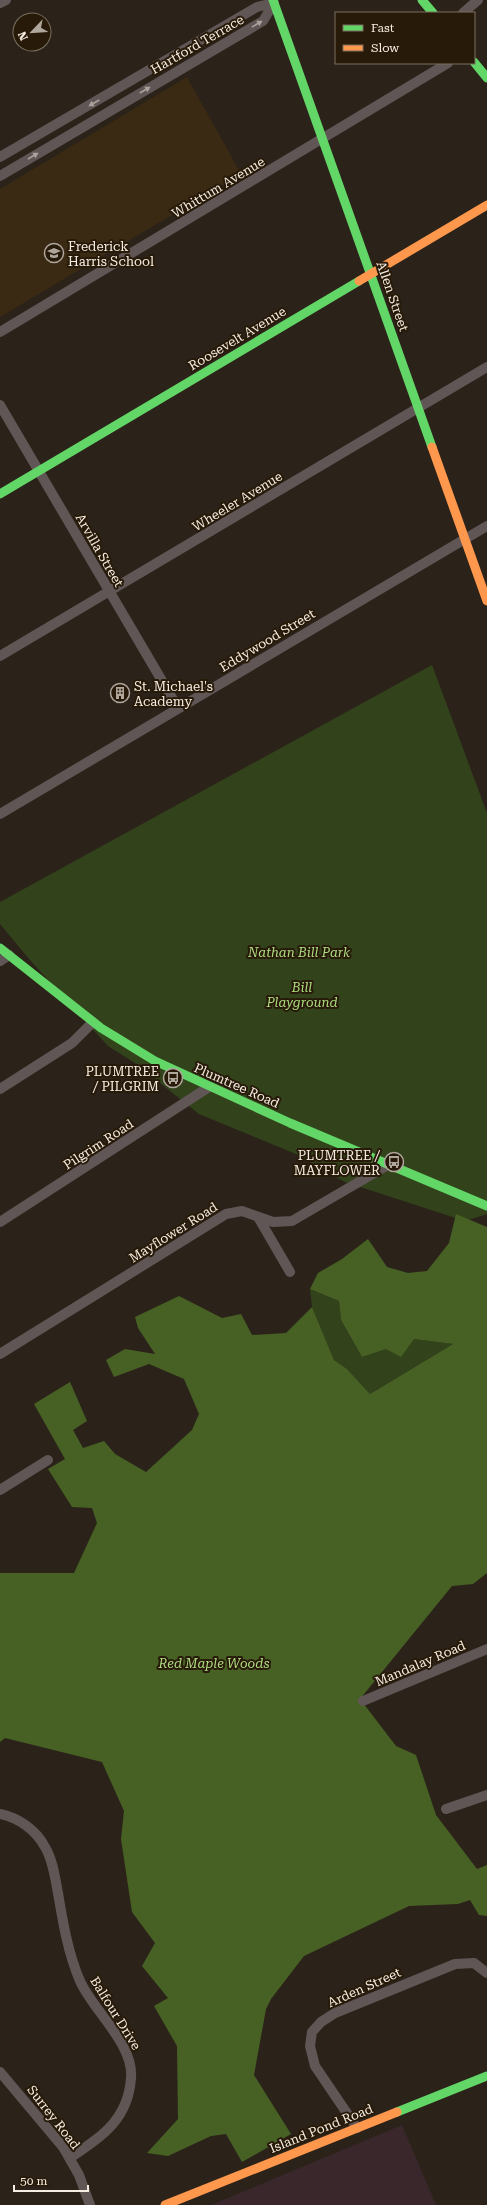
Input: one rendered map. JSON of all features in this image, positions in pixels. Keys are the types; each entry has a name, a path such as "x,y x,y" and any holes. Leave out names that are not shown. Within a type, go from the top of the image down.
{"street":[{"path":"0,3 6,0"},
{"path":"422,0 432,12"},
{"path":"464,12 478,0"},
{"name":"Allen Street","path":"274,2 487,601"},
{"name":"Hartford Terrace","path":"0,157 257,7 274,2"},
{"name":"Hartford Terrace","path":"0,176 263,20 274,2"},
{"path":"475,63 487,78"},
{"name":"Whittum Avenue","path":"0,332 323,140 446,64"},
{"name":"Roosevelt Avenue","path":"0,494 487,205"},
{"name":"Wheeler Avenue","path":"0,656 487,367"},
{"name":"Arvilla Street","path":"0,405 178,708"},
{"name":"Eddywood Street","path":"0,814 487,526"},
{"name":"Plumtree Road","path":"0,948 4,958 93,1022 142,1054 209,1087 388,1165 487,1206"},
{"path":"0,1089 72,1043 93,1022"},
{"name":"Pilgrim Road","path":"0,1222 209,1087"},
{"name":"Mayflower Road","path":"0,1354 222,1216 242,1211 277,1223 292,1221 388,1165"},
{"path":"258,1217 290,1272"},
{"path":"0,1490 48,1460"},
{"name":"Mandalay Road","path":"363,1701 487,1649"},
{"path":"446,1809 487,1796"},
{"name":"Balfour Drive","path":"0,1814 26,1826 46,1847 54,1873 67,1943 78,1976 93,2005 123,2045 130,2062 130,2090 120,2116 110,2129 70,2158"},
{"name":"Arden Street","path":"357,2128 319,2073 314,2062 310,2038 316,2027 335,2013 455,1964 474,1963 487,1973"},
{"name":"Surrey Road","path":"0,2072 52,2132 70,2158 90,2205"},
{"name":"Island Pond Road","path":"165,2205 487,2076"}],"shaded area":[{"name":"Frederick Harris School","path":"187,77 241,174 0,317 0,189"},
{"path":"402,2125 436,2205 211,2205"}],"green space":[{"name":"Nathan Bill Park","path":"432,665 487,813 487,1214 465,1221 345,1182 296,1154 199,1114 135,1063 108,1046 30,960 0,924 0,902"},
{"name":"Red Maple Woods","path":"456,1214 487,1227 487,1573 473,1584 452,1586 360,1699 396,1746 416,1755 436,1815 477,1869 487,1865 487,1916 479,1915 470,1900 458,1904 409,1906 304,1956 271,1999 266,2009 254,2075 291,2134 242,2162 226,2134 211,2136 168,2156 147,2153 178,2119 177,2046 154,2006 168,1998 142,1966 155,1943 132,1912 121,1839 124,1811 102,1762 5,1738 0,1742 0,1573 74,1573 97,1523 92,1508 72,1507 48,1469 65,1459 34,1404 70,1382 87,1421 73,1430 83,1448 104,1441 115,1454 146,1472 192,1430 199,1414 184,1379 149,1364 114,1377 106,1360 125,1349 155,1354 138,1328 135,1317 179,1296 222,1318 241,1314 252,1335 286,1333 312,1307 334,1360 347,1369 370,1394 453,1344 414,1339 401,1357 386,1349 362,1357 341,1320 339,1301 310,1289 318,1273 342,1259 368,1239 387,1267 408,1273 427,1271 449,1243"},
{"path":"310,1289 339,1301 341,1320 362,1357 414,1339 453,1344 370,1394 347,1369 334,1360 312,1307"}],"traffic: fast":[{"path":"273,0 432,447"},
{"path":"422,0 432,12"},
{"path":"475,63 487,78"},
{"path":"0,494 359,281"},
{"path":"0,948 101,1028 155,1061 290,1123 487,1206"},
{"path":"397,2112 487,2076"}],"traffic: slow":[{"path":"359,281 487,205"},
{"path":"432,447 487,601"},
{"path":"165,2205 397,2112"}],"place":[{"name":"Frederick Harris School","path":"54,253"},
{"name":"St. Michael's Academy","path":"120,693"},
{"name":"PLUMTREE / PILGRIM","path":"173,1078"},
{"name":"PLUMTREE / MAYFLOWER","path":"394,1162"}],"park label":[{"name":"Bill Playground","path":"302,994"}]}
